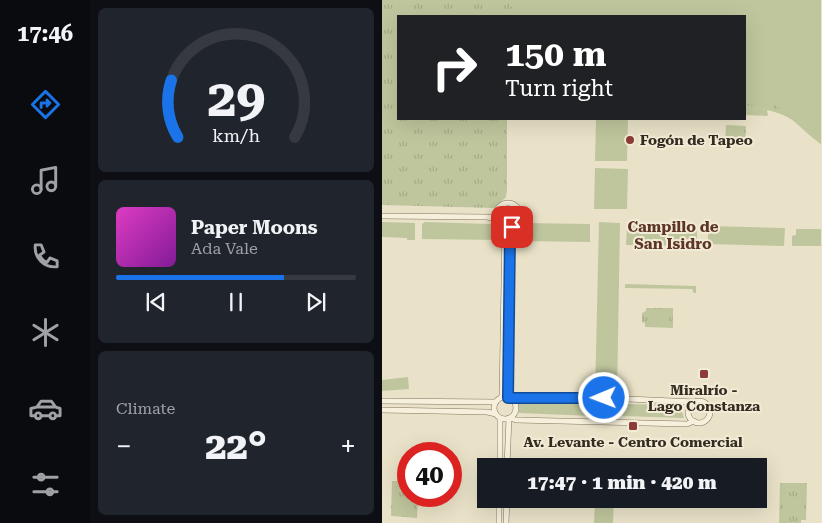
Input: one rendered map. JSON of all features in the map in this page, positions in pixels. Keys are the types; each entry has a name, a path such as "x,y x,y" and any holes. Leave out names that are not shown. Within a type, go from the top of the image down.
{"street":[{"path":"497,219 497,211 507,203 514,204 518,209 520,216 510,233 507,398"},
{"path":"382,216 487,217 497,219 505,227 507,398"},
{"path":"505,227 512,227"},
{"path":"382,402 496,402 516,397 601,398 704,402 710,410 706,420 687,424 516,420 487,412 382,410"},
{"path":"507,398 514,401 516,409 510,418 508,458"},
{"path":"601,398 595,406 594,412 601,421"},
{"path":"610,421 615,418 618,409 615,402 611,399"},
{"path":"496,402 494,410 498,416 500,458"},
{"path":"694,421 689,415 688,410 695,402"},
{"path":"499,508 499,523"},
{"path":"506,523 507,508"}],"green space":[{"path":"382,0 821,0 821,144 788,117 776,112 746,105 746,15 397,15 397,120 507,120 507,189 506,197 494,208 382,205"},
{"path":"508,0 821,0 821,144 776,106 756,94 746,91 746,15 516,15"},
{"path":"746,105 767,110 768,116 746,115"},
{"path":"596,120 628,120 627,161 595,161"},
{"path":"726,125 746,126 745,145 725,144"},
{"path":"595,168 628,169 627,209 594,209"},
{"path":"382,222 415,223 415,240 382,237"},
{"path":"425,222 490,224 500,230 500,240 422,239 422,224"},
{"path":"599,222 620,223 617,397 595,396"},
{"path":"523,223 590,224 590,242 517,241 514,230"},
{"path":"627,225 694,227 697,229 697,246 626,245"},
{"path":"708,226 785,228 784,246 708,244"},
{"path":"796,229 821,229 821,246 792,246 792,236 796,235"},
{"path":"625,284 696,286 696,293 692,289 625,288"},
{"path":"646,308 673,308 673,328 645,327 645,323 642,322 642,313 646,311"},
{"path":"408,377 409,389 382,391 382,380"},
{"path":"519,402 592,404 590,410 592,416 519,413"},
{"path":"622,404 684,405 682,412 684,418 622,416 624,411"},
{"path":"392,481 397,481 397,507 418,507 417,518 391,516"},
{"path":"780,483 807,483 806,520 801,520 801,523 779,523"},
{"path":"595,508 614,508 613,523 594,523"}],"water":[{"path":"606,402 614,410 606,418 598,410"}],"place":[{"name":"Fogón de Tapeo","path":"630,140"},
{"name":"Miralrío - Lago Constanza","path":"704,374"},
{"name":"Av. Levante - Centro Comercial","path":"633,426"}],"district":[{"name":"Campillo de San Isidro","path":"673,236"}],"route":[{"path":"512,227 510,233 508,398 604,398"}]}
